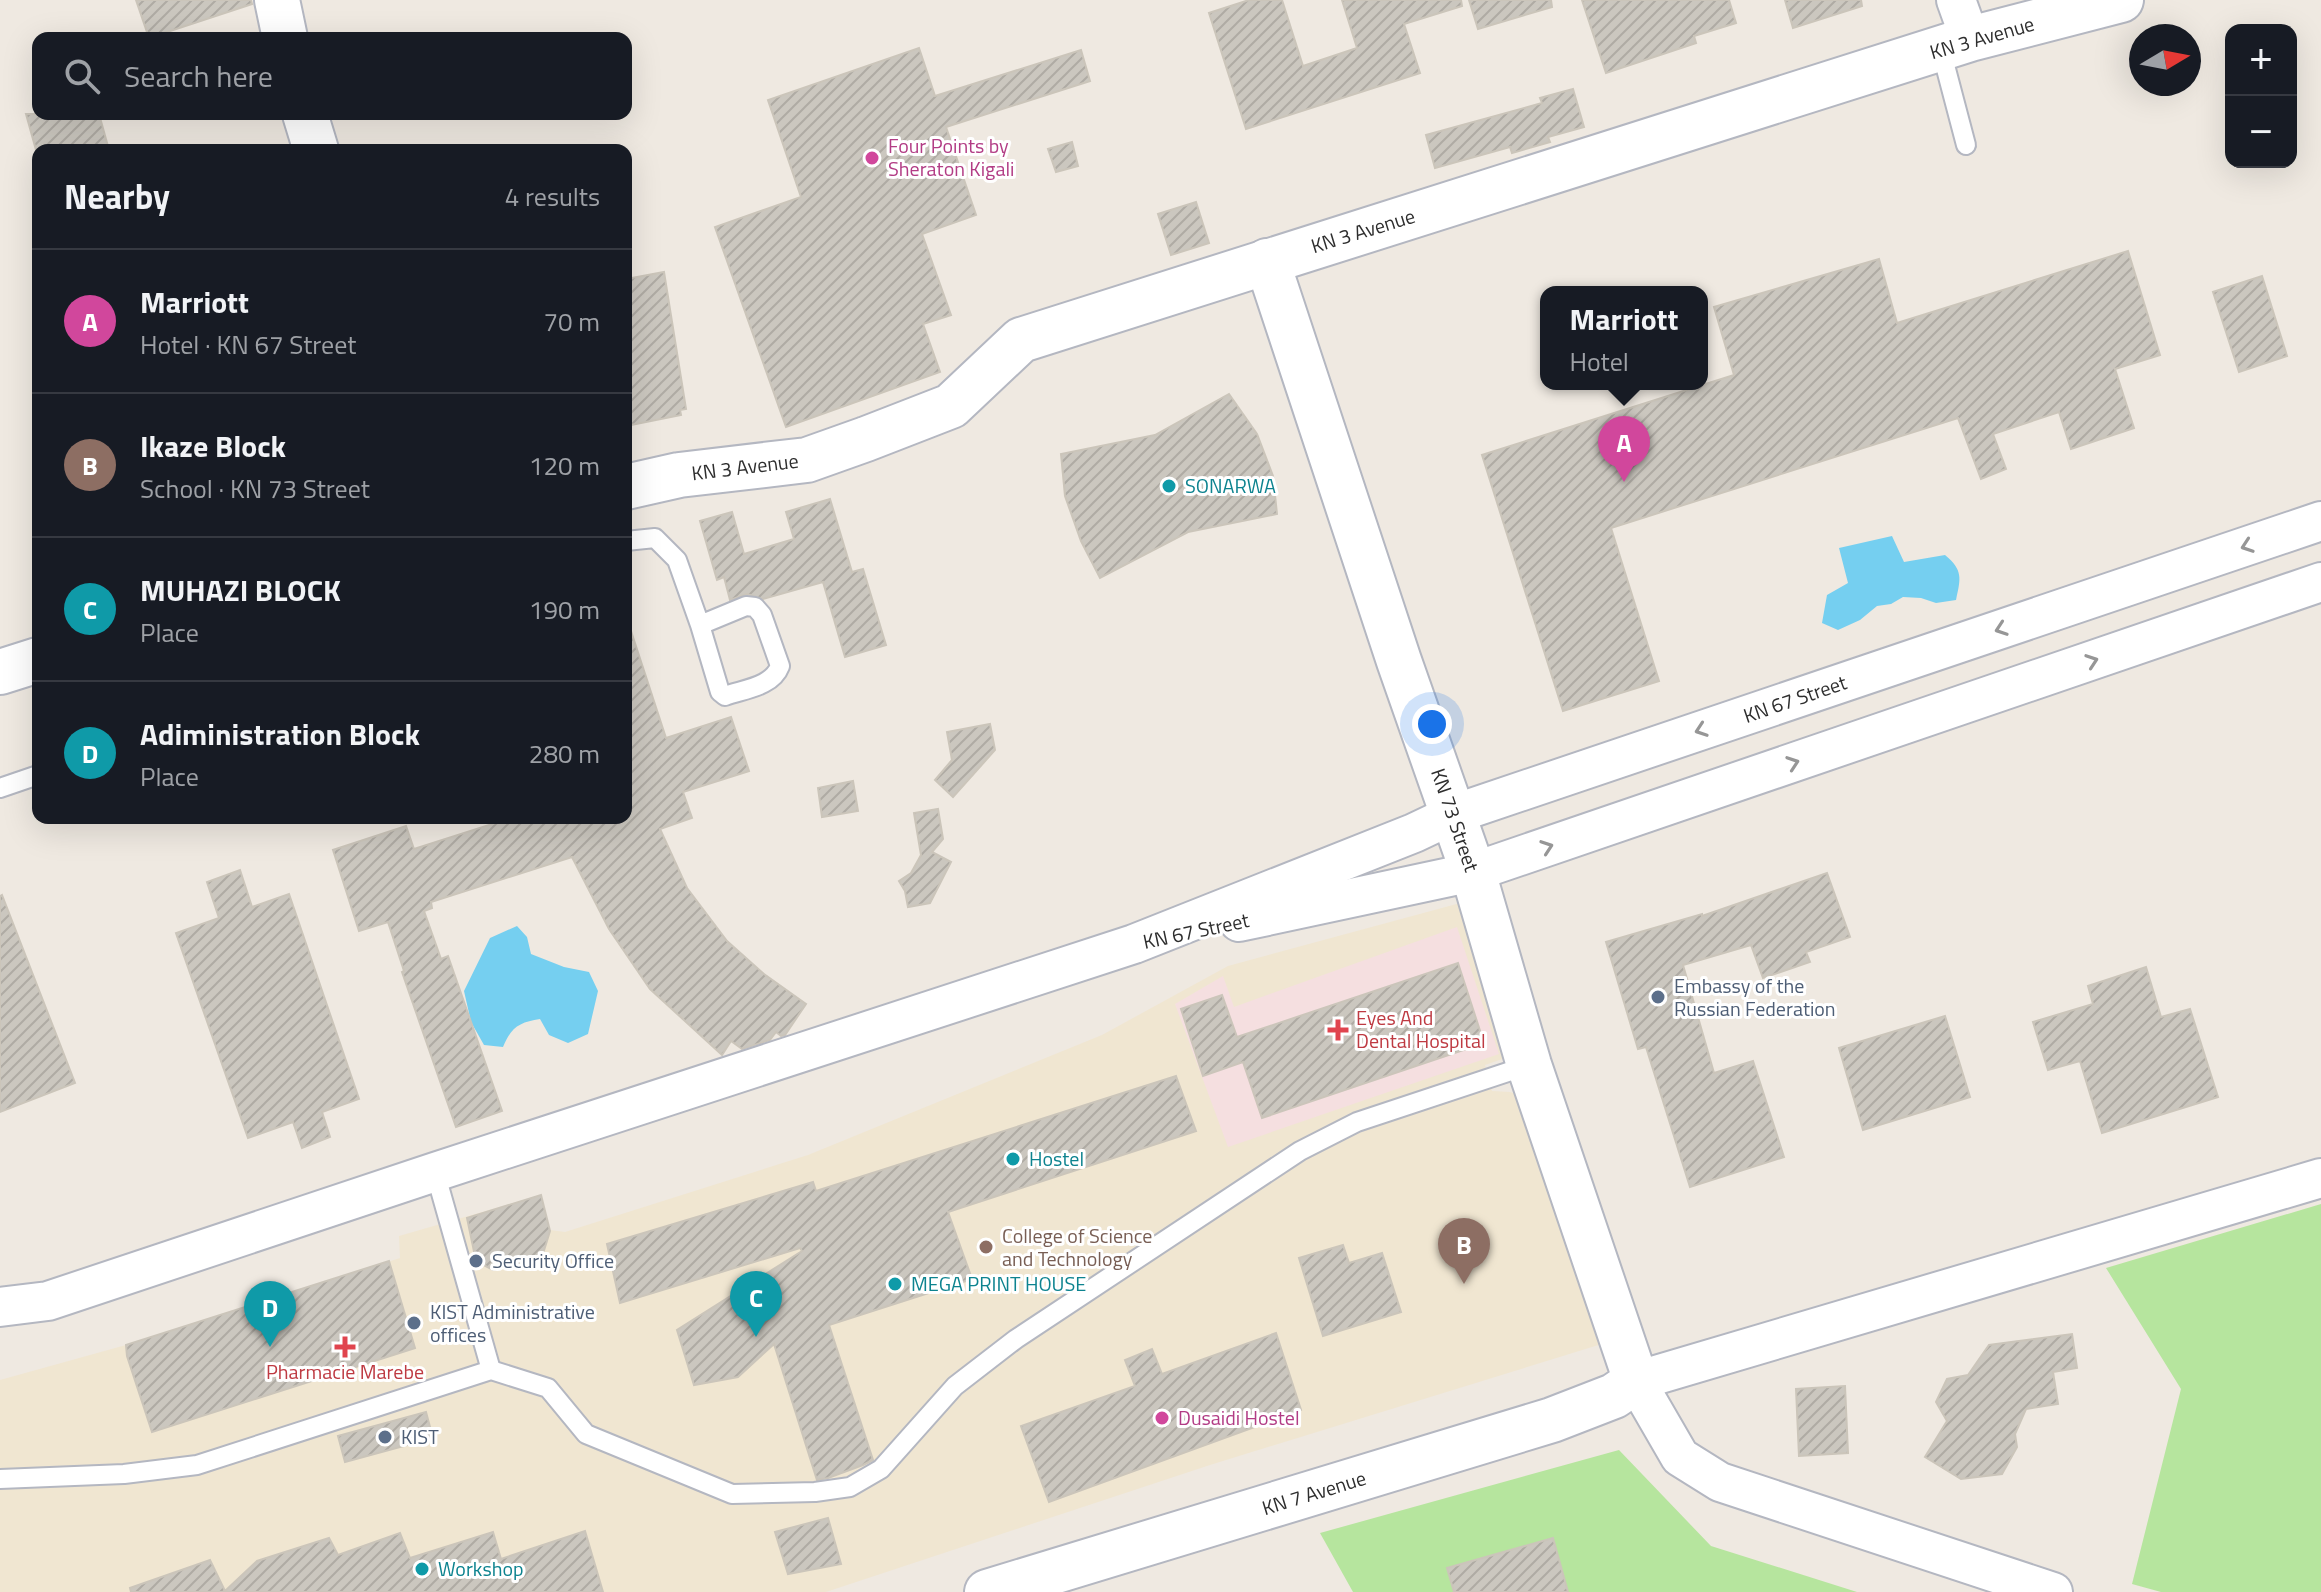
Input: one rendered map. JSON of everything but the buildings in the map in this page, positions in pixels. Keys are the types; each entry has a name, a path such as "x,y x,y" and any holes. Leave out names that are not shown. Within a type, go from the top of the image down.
{"street":[{"path":"277,0 284,32"},
{"name":"KN 3 Avenue","path":"632,486 679,475 807,460 951,406 1021,340 1267,261 1956,30 2121,0"},
{"path":"307,120 314,144"},
{"name":"KN 73 Street","path":"1267,261 1399,661 1454,814 1529,1065 1636,1381"},
{"name":"KN 67 Street","path":"1134,944 1399,839 1454,814 2321,521"},
{"name":"KN 67 Street","path":"1134,944 1473,872 2321,582"},
{"path":"0,672 32,662"},
{"path":"0,1307 48,1301 1134,944"},
{"path":"2040,1590 1720,1482 1680,1457 1636,1381 2321,1178"},
{"name":"KN 7 Avenue","path":"987,1592 1552,1420 1614,1396 1636,1381"}],"lane":[{"path":"1956,30 1966,145"},
{"path":"632,540 655,538 677,560 720,692 725,696 769,681 777,674 780,666 762,615 755,607 746,606 700,625"},
{"path":"0,788 32,777"},
{"path":"0,1479 124,1474 197,1465 491,1370 548,1388 586,1434 732,1494 815,1492 850,1487 881,1469 955,1386 1016,1339 1300,1151 1357,1122 1529,1065"},
{"path":"435,1172 491,1370"}],"shaded area":[{"name":"College of Science and Technology","path":"1464,902 1508,1057 1485,1065 1492,1091 1519,1095 1605,1343 1210,1465 826,1592 0,1592 0,1380 126,1345 400,1258 399,1236 541,1195 550,1230 565,1232 808,1155 1102,1035 1228,966"},
{"name":"Eyes And Dental Hospital","path":"1457,927 1499,1054 1228,1147 1175,1004 1223,976 1234,1007"}],"green space":[{"path":"2321,1204 2321,1592 2161,1592 2132,1584 2181,1389 2106,1268"},
{"path":"1619,1450 1711,1546 1857,1592 1353,1592 1320,1533"}],"water":[{"path":"1892,536 1904,562 1945,555 1951,560 1959,575 1956,600 1936,603 1903,597 1891,604 1877,606 1860,620 1838,630 1822,623 1827,595 1848,583 1839,548"},
{"path":"517,926 527,937 531,954 564,967 589,972 598,991 588,1034 568,1043 549,1035 540,1019 517,1027 503,1047 484,1045 471,1022 464,991 490,938"}],"place":[{"name":"Four Points by Sheraton Kigali","path":"872,158"},
{"name":"Marriott","path":"1624,482"},
{"name":"SONARWA","path":"1169,486"},
{"name":"Embassy of the Russian Federation","path":"1658,997"},
{"name":"Eyes And Dental Hospital","path":"1338,1030"},
{"name":"Hostel","path":"1013,1159"},
{"name":"College of Science and Technology","path":"986,1247"},
{"name":"Security Office","path":"476,1261"},
{"name":"MEGA PRINT HOUSE","path":"895,1284"},
{"name":"Ikaze Block","path":"1464,1284"},
{"name":"KIST Administrative offices","path":"414,1323"},
{"name":"MUHAZI BLOCK","path":"756,1337"},
{"name":"Adiministration Block","path":"270,1347"},
{"name":"Pharmacie Marebe","path":"345,1347"},
{"name":"Dusaidi Hostel","path":"1162,1418"},
{"name":"KIST","path":"385,1437"},
{"name":"Workshop","path":"422,1569"}]}
